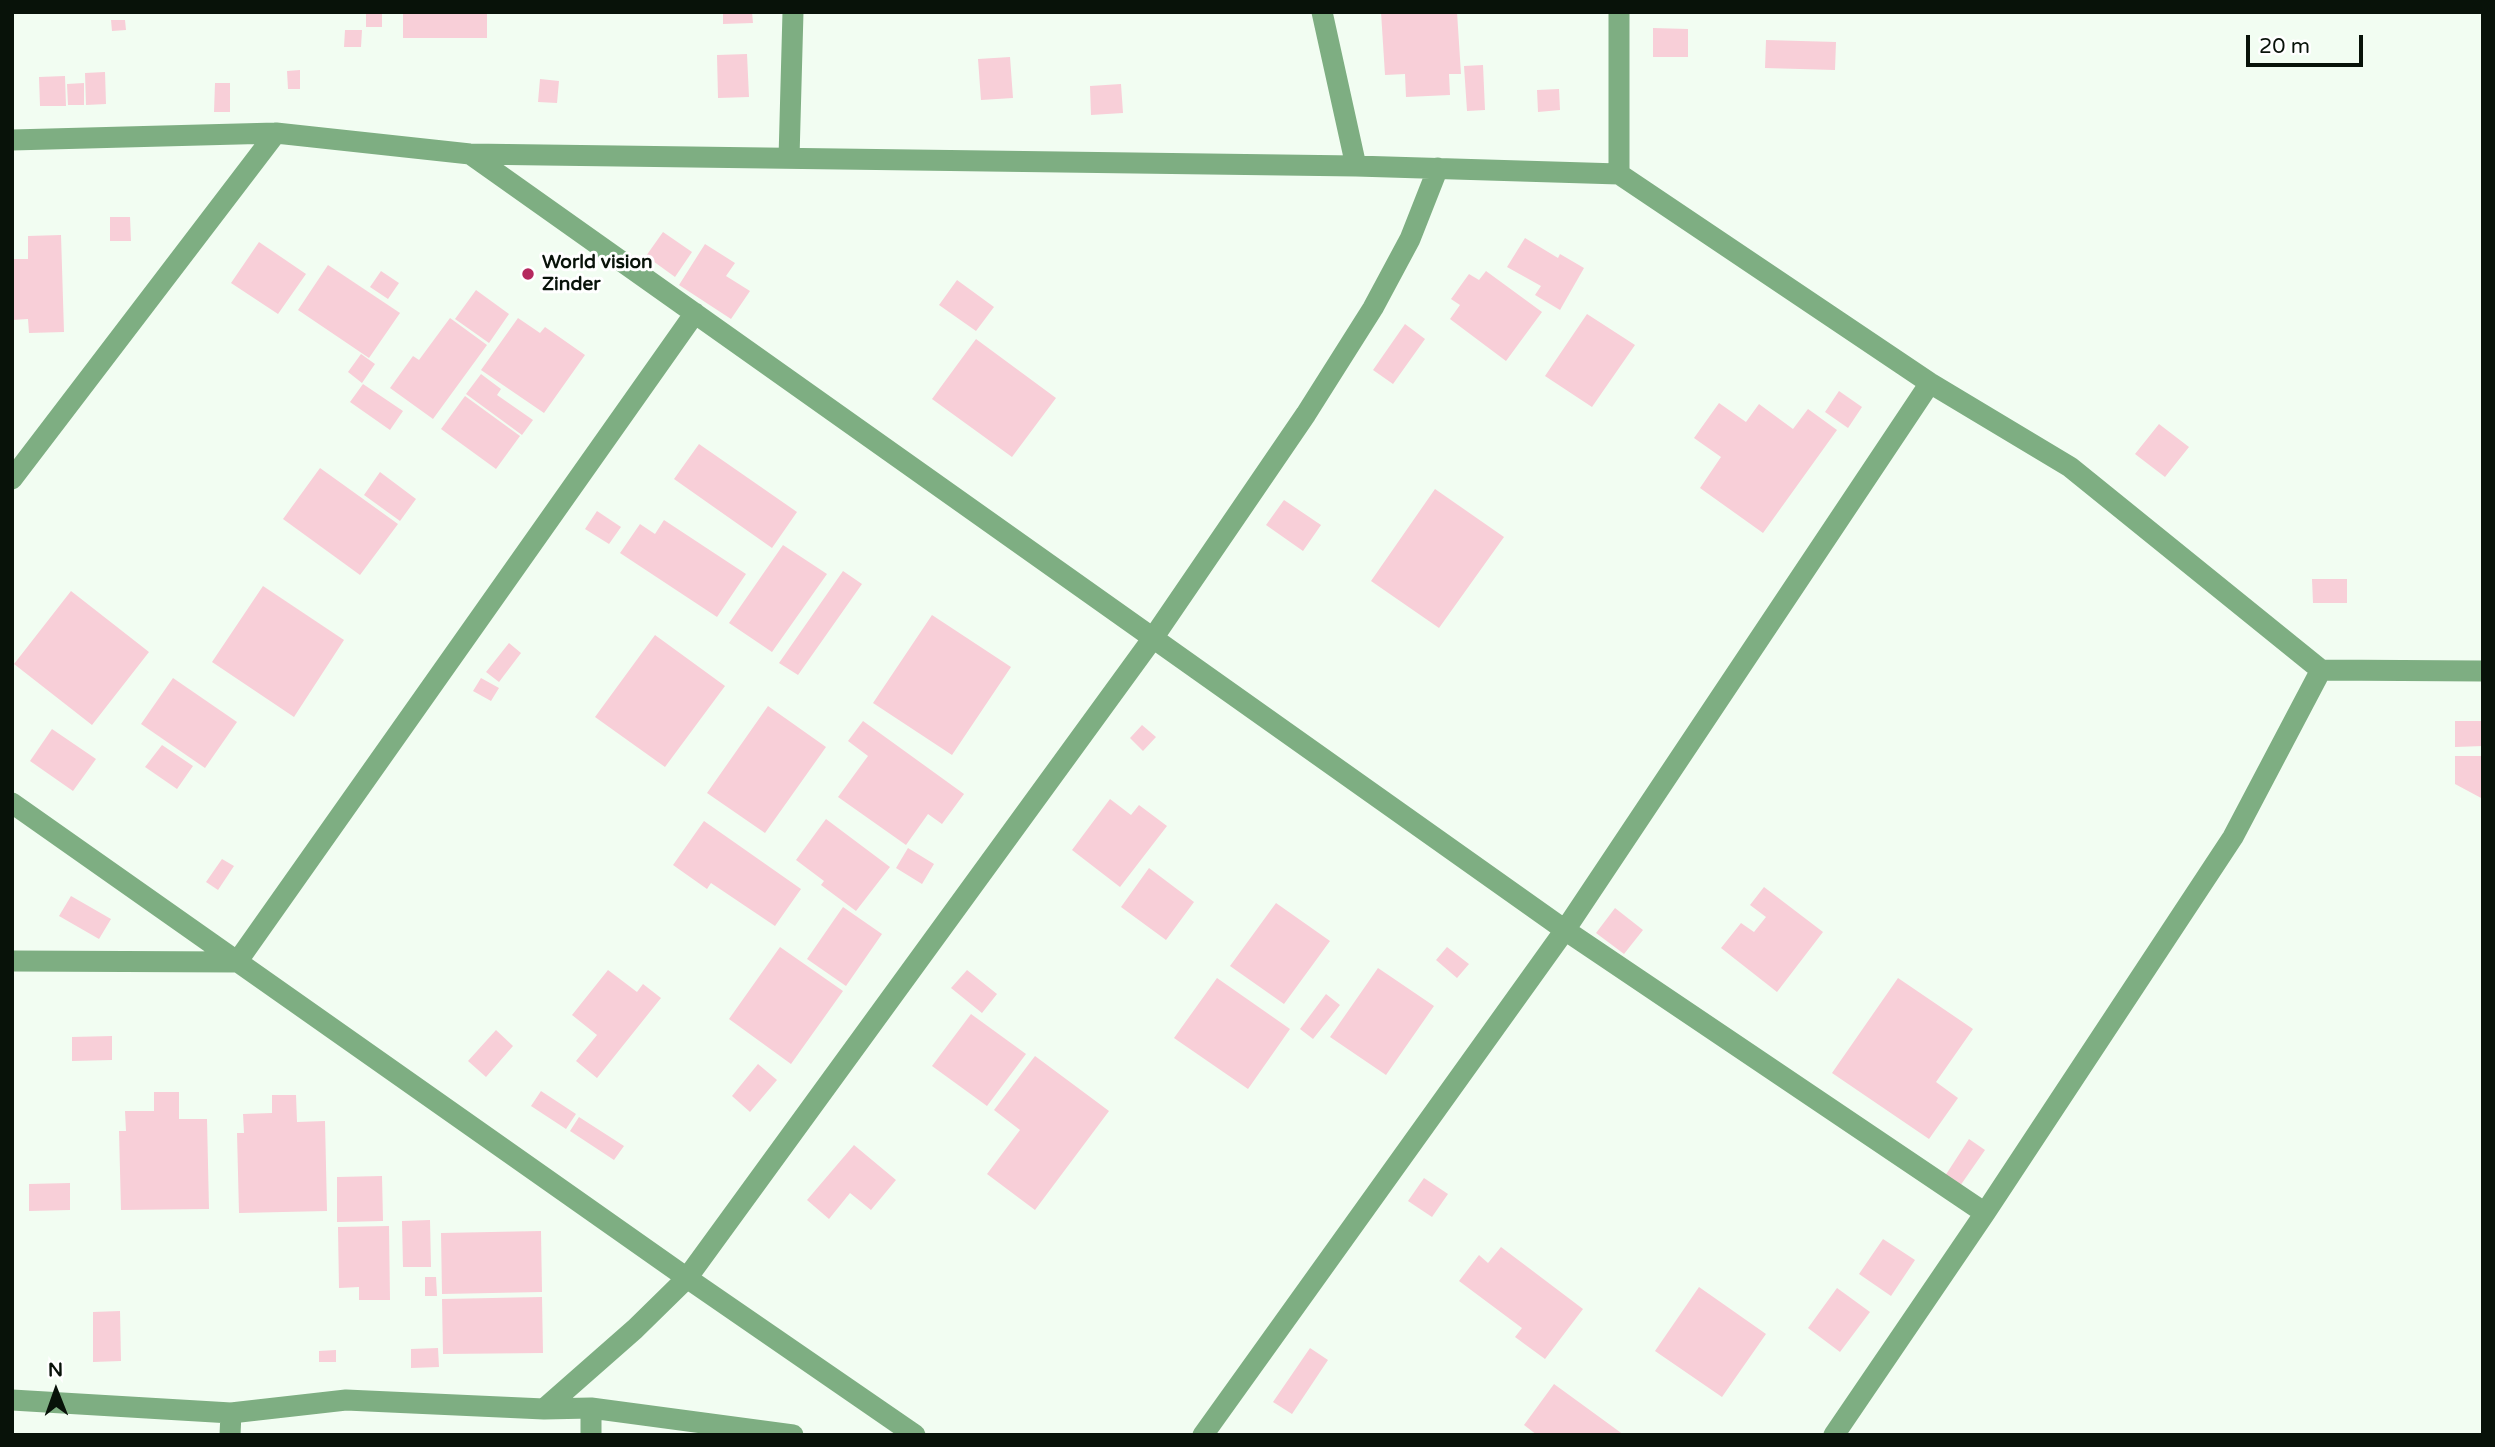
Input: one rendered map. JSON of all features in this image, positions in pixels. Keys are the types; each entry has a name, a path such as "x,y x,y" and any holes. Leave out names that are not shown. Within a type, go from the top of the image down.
{"street":[{"path":"789,158 793,12"},
{"path":"1322,12 1356,166"},
{"path":"1619,12 1619,174"},
{"path":"12,140 276,133 470,154 1356,166 1619,174 1930,383 2070,467 2322,670 2483,671"},
{"path":"12,479 276,133"},
{"path":"470,154 1565,930 1985,1213"},
{"path":"544,1409 635,1329 687,1278 1153,638 1306,414 1373,308 1410,239 1438,168"},
{"path":"237,962 695,313"},
{"path":"1203,1435 1565,930 1930,383"},
{"path":"1834,1435 1985,1213 2233,837 2322,670"},
{"path":"12,803 687,1278 915,1435"},
{"path":"12,961 237,962"},
{"path":"12,1400 231,1413 346,1400 544,1409 592,1408 793,1435"},
{"path":"591,1435 592,1408"},
{"path":"230,1435 231,1413"}],"building":[{"path":"366,12 382,12 382,27 366,27"},
{"path":"403,12 487,12 487,38 403,38"},
{"path":"723,12 752,12 753,23 723,24"},
{"path":"1381,12 1457,12 1461,74 1449,74 1450,95 1406,97 1405,74 1385,75"},
{"path":"111,20 125,20 126,30 112,31"},
{"path":"1653,28 1688,29 1688,57 1653,57"},
{"path":"345,30 362,30 361,47 344,47"},
{"path":"1766,40 1836,42 1835,70 1765,68"},
{"path":"747,54 749,97 718,98 717,55"},
{"path":"1010,57 1013,98 981,100 978,59"},
{"path":"1483,65 1485,110 1467,111 1464,66"},
{"path":"300,70 300,89 288,89 287,71"},
{"path":"105,72 106,104 86,105 85,73"},
{"path":"65,76 66,106 40,106 39,77"},
{"path":"540,79 559,81 557,103 538,102"},
{"path":"84,83 84,105 68,105 67,84"},
{"path":"215,83 230,83 230,112 214,112"},
{"path":"1121,84 1123,113 1091,115 1090,86"},
{"path":"1559,89 1560,110 1538,112 1537,90"},
{"path":"110,217 130,217 131,241 110,241"},
{"path":"663,232 692,252 675,277 646,256"},
{"path":"61,235 64,332 29,333 28,319 12,320 12,259 28,259 28,236"},
{"path":"1525,238 1558,258 1560,254 1584,268 1560,310 1535,295 1541,286 1507,267"},
{"path":"259,242 306,274 278,314 231,283"},
{"path":"705,244 735,263 726,276 750,291 731,319 679,285"},
{"path":"328,265 400,313 369,358 298,310"},
{"path":"381,271 399,283 388,299 370,287"},
{"path":"1486,271 1542,312 1506,361 1450,319 1460,305 1451,299 1469,274 1479,280"},
{"path":"957,280 994,307 976,331 939,305"},
{"path":"476,290 509,314 489,343 455,319"},
{"path":"1587,314 1635,345 1592,407 1545,376"},
{"path":"450,318 487,345 433,419 390,388 413,356 419,360"},
{"path":"518,318 540,333 545,327 585,355 544,413 481,370"},
{"path":"1405,324 1425,339 1393,384 1373,370"},
{"path":"976,339 1056,398 1012,457 932,399"},
{"path":"361,354 375,364 362,383 348,372"},
{"path":"481,374 501,389 497,395 533,420 522,435 466,394"},
{"path":"363,384 403,411 390,430 350,402"},
{"path":"1839,391 1862,407 1848,428 1825,412"},
{"path":"465,396 520,436 496,469 441,429"},
{"path":"1719,403 1746,422 1759,404 1793,429 1808,409 1837,430 1763,533 1700,488 1721,457 1694,438"},
{"path":"2159,424 2189,447 2165,477 2135,454"},
{"path":"699,444 797,512 772,548 674,479"},
{"path":"320,468 398,524 360,575 283,519"},
{"path":"380,472 416,499 400,521 364,495"},
{"path":"1435,489 1504,537 1439,628 1371,581"},
{"path":"1284,500 1321,525 1303,551 1266,525"},
{"path":"597,511 621,527 609,544 585,529"},
{"path":"664,520 746,574 717,617 620,553 640,524 655,534"},
{"path":"783,545 827,574 772,652 729,623"},
{"path":"843,571 862,584 798,675 779,663"},
{"path":"2312,579 2347,579 2347,603 2313,603"},
{"path":"263,586 344,640 294,717 212,662"},
{"path":"71,591 149,652 92,725 14,664"},
{"path":"932,615 1011,667 952,755 873,703"},
{"path":"655,635 725,686 665,767 595,717"},
{"path":"509,643 521,653 499,682 486,672"},
{"path":"173,678 237,722 205,768 141,724"},
{"path":"481,678 499,688 491,701 473,691"},
{"path":"768,706 826,747 765,833 707,793"},
{"path":"863,721 964,794 942,824 928,814 906,845 838,797 868,756 848,741"},
{"path":"2455,721 2483,721 2483,746 2455,747"},
{"path":"1142,725 1156,737 1143,751 1130,738"},
{"path":"52,729 96,759 73,791 30,761"},
{"path":"162,745 193,766 177,789 145,767"},
{"path":"2455,756 2483,756 2483,799 2455,784"},
{"path":"1110,799 1131,815 1139,805 1167,826 1120,887 1072,850"},
{"path":"826,819 890,867 856,911 821,885 824,881 796,860"},
{"path":"704,821 801,889 775,926 711,883 707,889 673,865"},
{"path":"908,848 934,864 922,884 896,868"},
{"path":"222,859 234,866 218,890 206,882"},
{"path":"1149,868 1194,902 1166,940 1121,907"},
{"path":"1764,887 1823,932 1777,992 1721,948 1741,923 1754,932 1766,917 1750,905"},
{"path":"71,896 111,919 99,939 59,916"},
{"path":"1276,903 1330,941 1284,1004 1230,966"},
{"path":"843,907 882,934 846,986 807,959"},
{"path":"1615,908 1643,930 1624,954 1596,933"},
{"path":"780,947 843,991 791,1064 729,1019"},
{"path":"1447,947 1469,964 1457,978 1436,960"},
{"path":"1378,968 1434,1006 1386,1075 1330,1037"},
{"path":"608,970 637,992 643,984 661,998 597,1078 576,1061 597,1035 572,1015"},
{"path":"967,970 997,994 982,1013 951,988"},
{"path":"1217,978 1290,1029 1248,1089 1174,1038"},
{"path":"1898,978 1973,1029 1936,1082 1958,1098 1929,1139 1832,1073"},
{"path":"1326,994 1340,1005 1313,1039 1300,1029"},
{"path":"971,1014 1026,1054 987,1106 932,1066"},
{"path":"496,1030 513,1046 486,1077 468,1061"},
{"path":"112,1036 112,1060 72,1061 72,1037"},
{"path":"1035,1056 1109,1111 1035,1210 987,1174 1020,1130 994,1110"},
{"path":"758,1064 777,1080 750,1112 732,1096"},
{"path":"541,1091 576,1114 566,1129 531,1106"},
{"path":"154,1092 179,1092 179,1119 207,1119 209,1209 121,1210 119,1131 126,1131 125,1111 154,1111"},
{"path":"272,1095 296,1095 297,1122 325,1121 327,1211 239,1213 237,1133 244,1133 243,1114 272,1113"},
{"path":"579,1117 624,1146 614,1160 570,1131"},
{"path":"1969,1139 1985,1150 1960,1186 1945,1176"},
{"path":"854,1145 896,1180 871,1210 850,1193 829,1219 807,1200"},
{"path":"382,1176 383,1221 337,1222 337,1177"},
{"path":"1424,1178 1448,1194 1432,1217 1408,1201"},
{"path":"70,1183 70,1210 29,1211 29,1184"},
{"path":"430,1220 431,1267 403,1267 402,1221"},
{"path":"389,1226 390,1300 359,1300 359,1287 339,1288 338,1227"},
{"path":"541,1231 542,1292 442,1294 441,1233"},
{"path":"1883,1239 1915,1260 1891,1296 1859,1274"},
{"path":"1501,1247 1583,1309 1545,1359 1515,1337 1522,1328 1459,1281 1479,1255 1488,1263"},
{"path":"425,1277 436,1277 437,1296 425,1296"},
{"path":"1699,1287 1766,1334 1722,1397 1655,1351"},
{"path":"1837,1288 1870,1312 1840,1352 1808,1328"},
{"path":"542,1297 543,1353 443,1354 442,1299"},
{"path":"120,1311 121,1361 93,1362 93,1312"},
{"path":"438,1348 439,1367 411,1368 411,1349"},
{"path":"1310,1348 1328,1360 1292,1414 1273,1402"},
{"path":"336,1350 336,1362 319,1362 319,1351"},
{"path":"1554,1384 1624,1435 1537,1435 1524,1425"}],"place":[{"name":"World vision Zinder","path":"528,274"}]}
